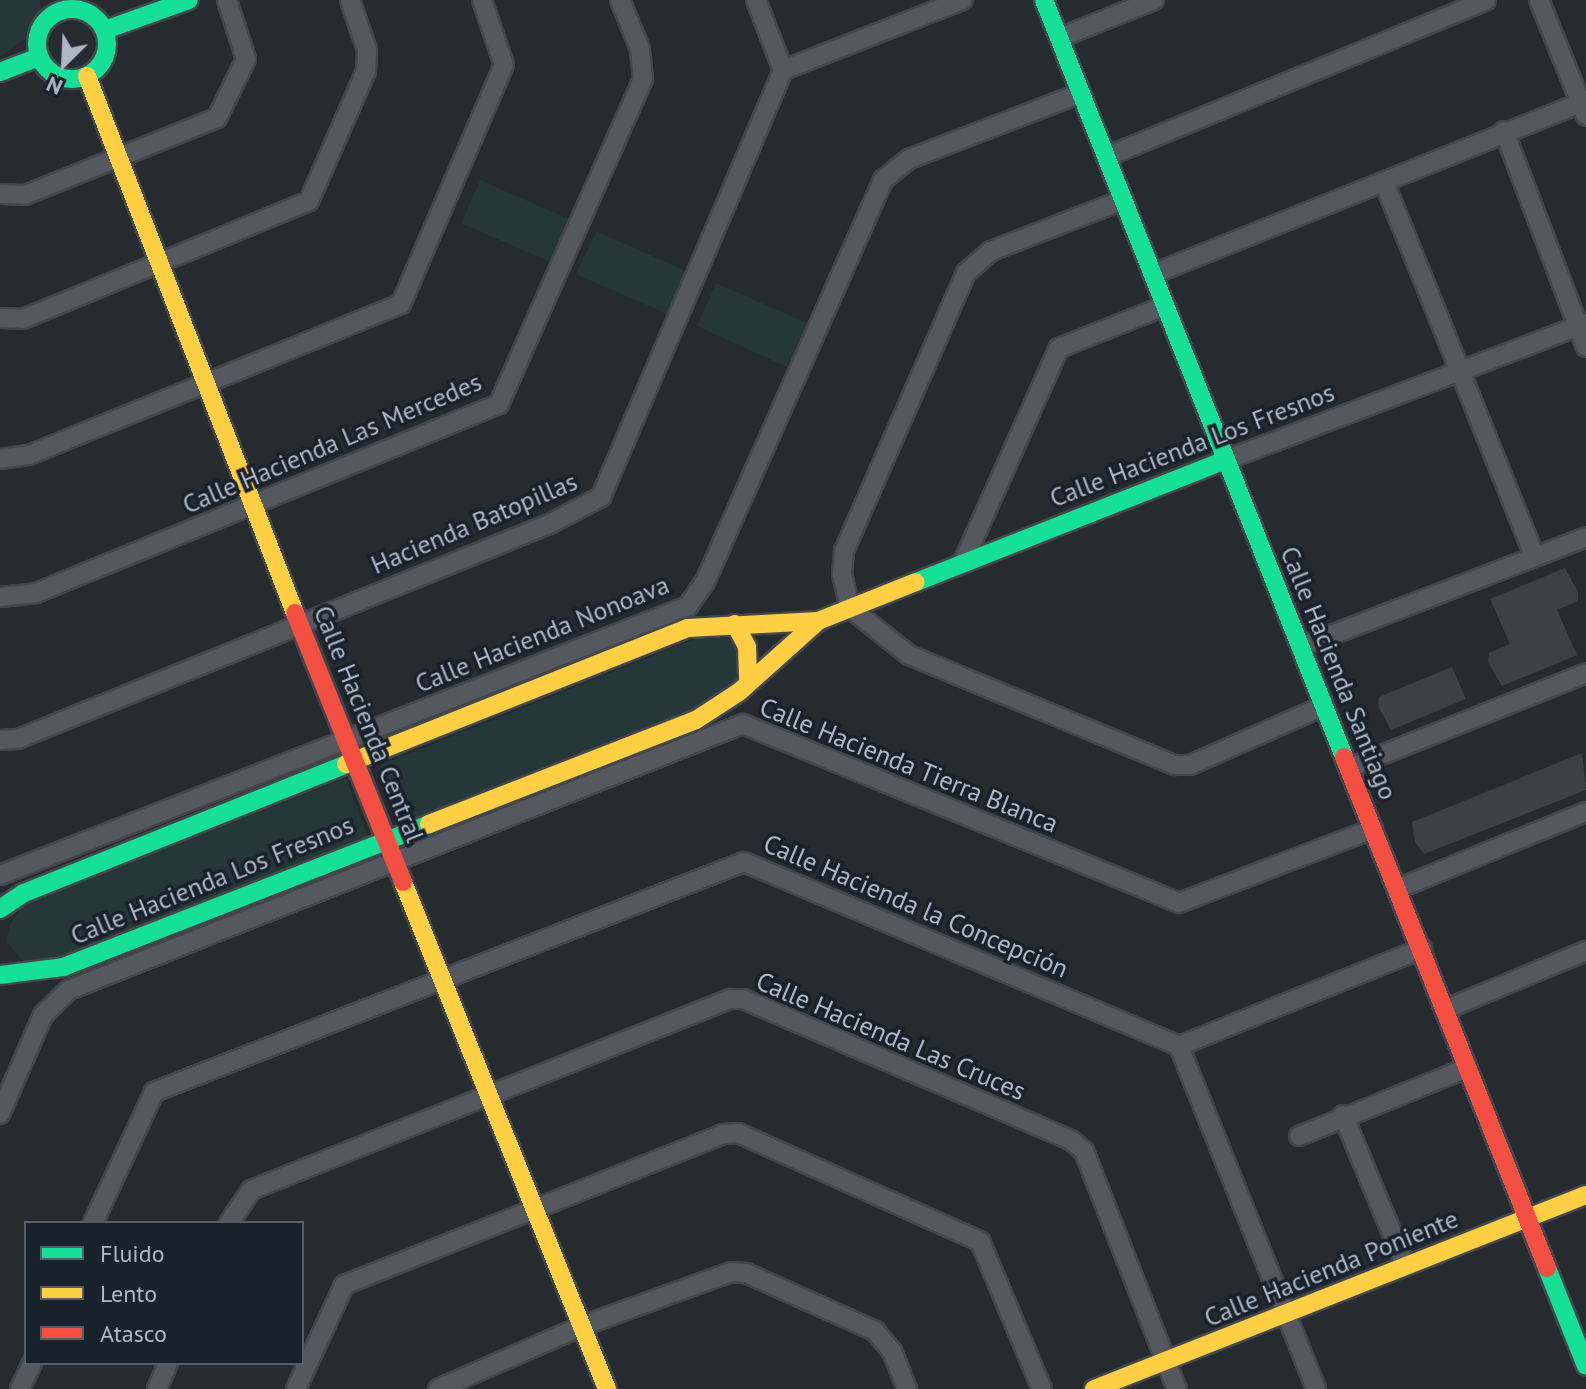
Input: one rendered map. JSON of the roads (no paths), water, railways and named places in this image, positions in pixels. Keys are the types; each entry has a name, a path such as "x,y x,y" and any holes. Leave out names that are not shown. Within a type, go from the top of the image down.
{"street":[{"path":"105,30 189,0"},
{"path":"0,194 25,195 224,112 246,59 227,0"},
{"path":"0,318 23,319 158,266 309,201 366,71 367,50 350,0"},
{"path":"0,459 29,455 401,304 504,65 482,0"},
{"name":"Calle Hacienda Las Mercedes","path":"0,597 36,593 495,407 502,400 643,79 640,49 620,0"},
{"path":"756,0 783,70 963,0"},
{"name":"Calle Hacienda Santiago","path":"1044,0 1586,1366"},
{"path":"1059,38 1154,0"},
{"path":"1106,157 1486,0"},
{"path":"1153,274 1504,131 1584,107 1539,0"},
{"path":"59,5 82,10 105,30 103,62 87,76 65,78 39,57 38,34 59,5"},
{"path":"0,72 39,57"},
{"name":"Hacienda Batopillas","path":"0,740 18,739 549,524 601,497 783,70"},
{"name":"Calle Hacienda Central","path":"87,76 116,158 299,623 607,1389"},
{"name":"Calle Hacienda Nonoava","path":"0,875 694,600 883,180 909,159 1081,93"},
{"path":"1504,131 1582,324 1586,347"},
{"path":"1384,182 1535,557"},
{"path":"1123,200 991,251 966,273 844,551 842,574 850,608 909,655 1175,765 1190,765 1324,706"},
{"path":"964,560 1059,348 1165,306"},
{"name":"Calle Hacienda Los Fresnos","path":"6,975 63,967 696,720 748,683 818,621 964,560 1582,324"},
{"path":"1300,647 1586,537"},
{"name":"Calle Hacienda Los Fresnos","path":"0,909 24,893 355,757 688,628 818,621"},
{"path":"735,624 747,647 748,683"},
{"path":"1349,768 1586,673"},
{"name":"Calle Hacienda Tierra Blanca","path":"0,1114 43,1015 69,990 396,858 743,724 1179,903 1373,829"},
{"path":"1397,889 1586,812"},
{"name":"Calle Hacienda la Concepción","path":"94,1221 154,1092 442,975 744,862 1179,1046"},
{"path":"1316,1389 1179,1046 1422,949"},
{"path":"1444,1010 1586,951"},
{"path":"0,954 6,975"},
{"name":"Calle Hacienda Las Cruces","path":"230,1221 251,1190 730,999 763,1005 1072,1141 1084,1151 1177,1389"},
{"path":"1299,1136 1343,1115 1467,1068"},
{"path":"1343,1115 1405,1265"},
{"path":"296,1389 344,1285 723,1134 756,1138 980,1241 1042,1389"},
{"name":"Calle Hacienda Poniente","path":"1094,1389 1586,1195"},
{"path":"438,1389 582,1326 715,1275 746,1273 875,1331 892,1351 907,1389"},
{"path":"20,1389 31,1365"},
{"path":"157,1389 167,1365"}]}
